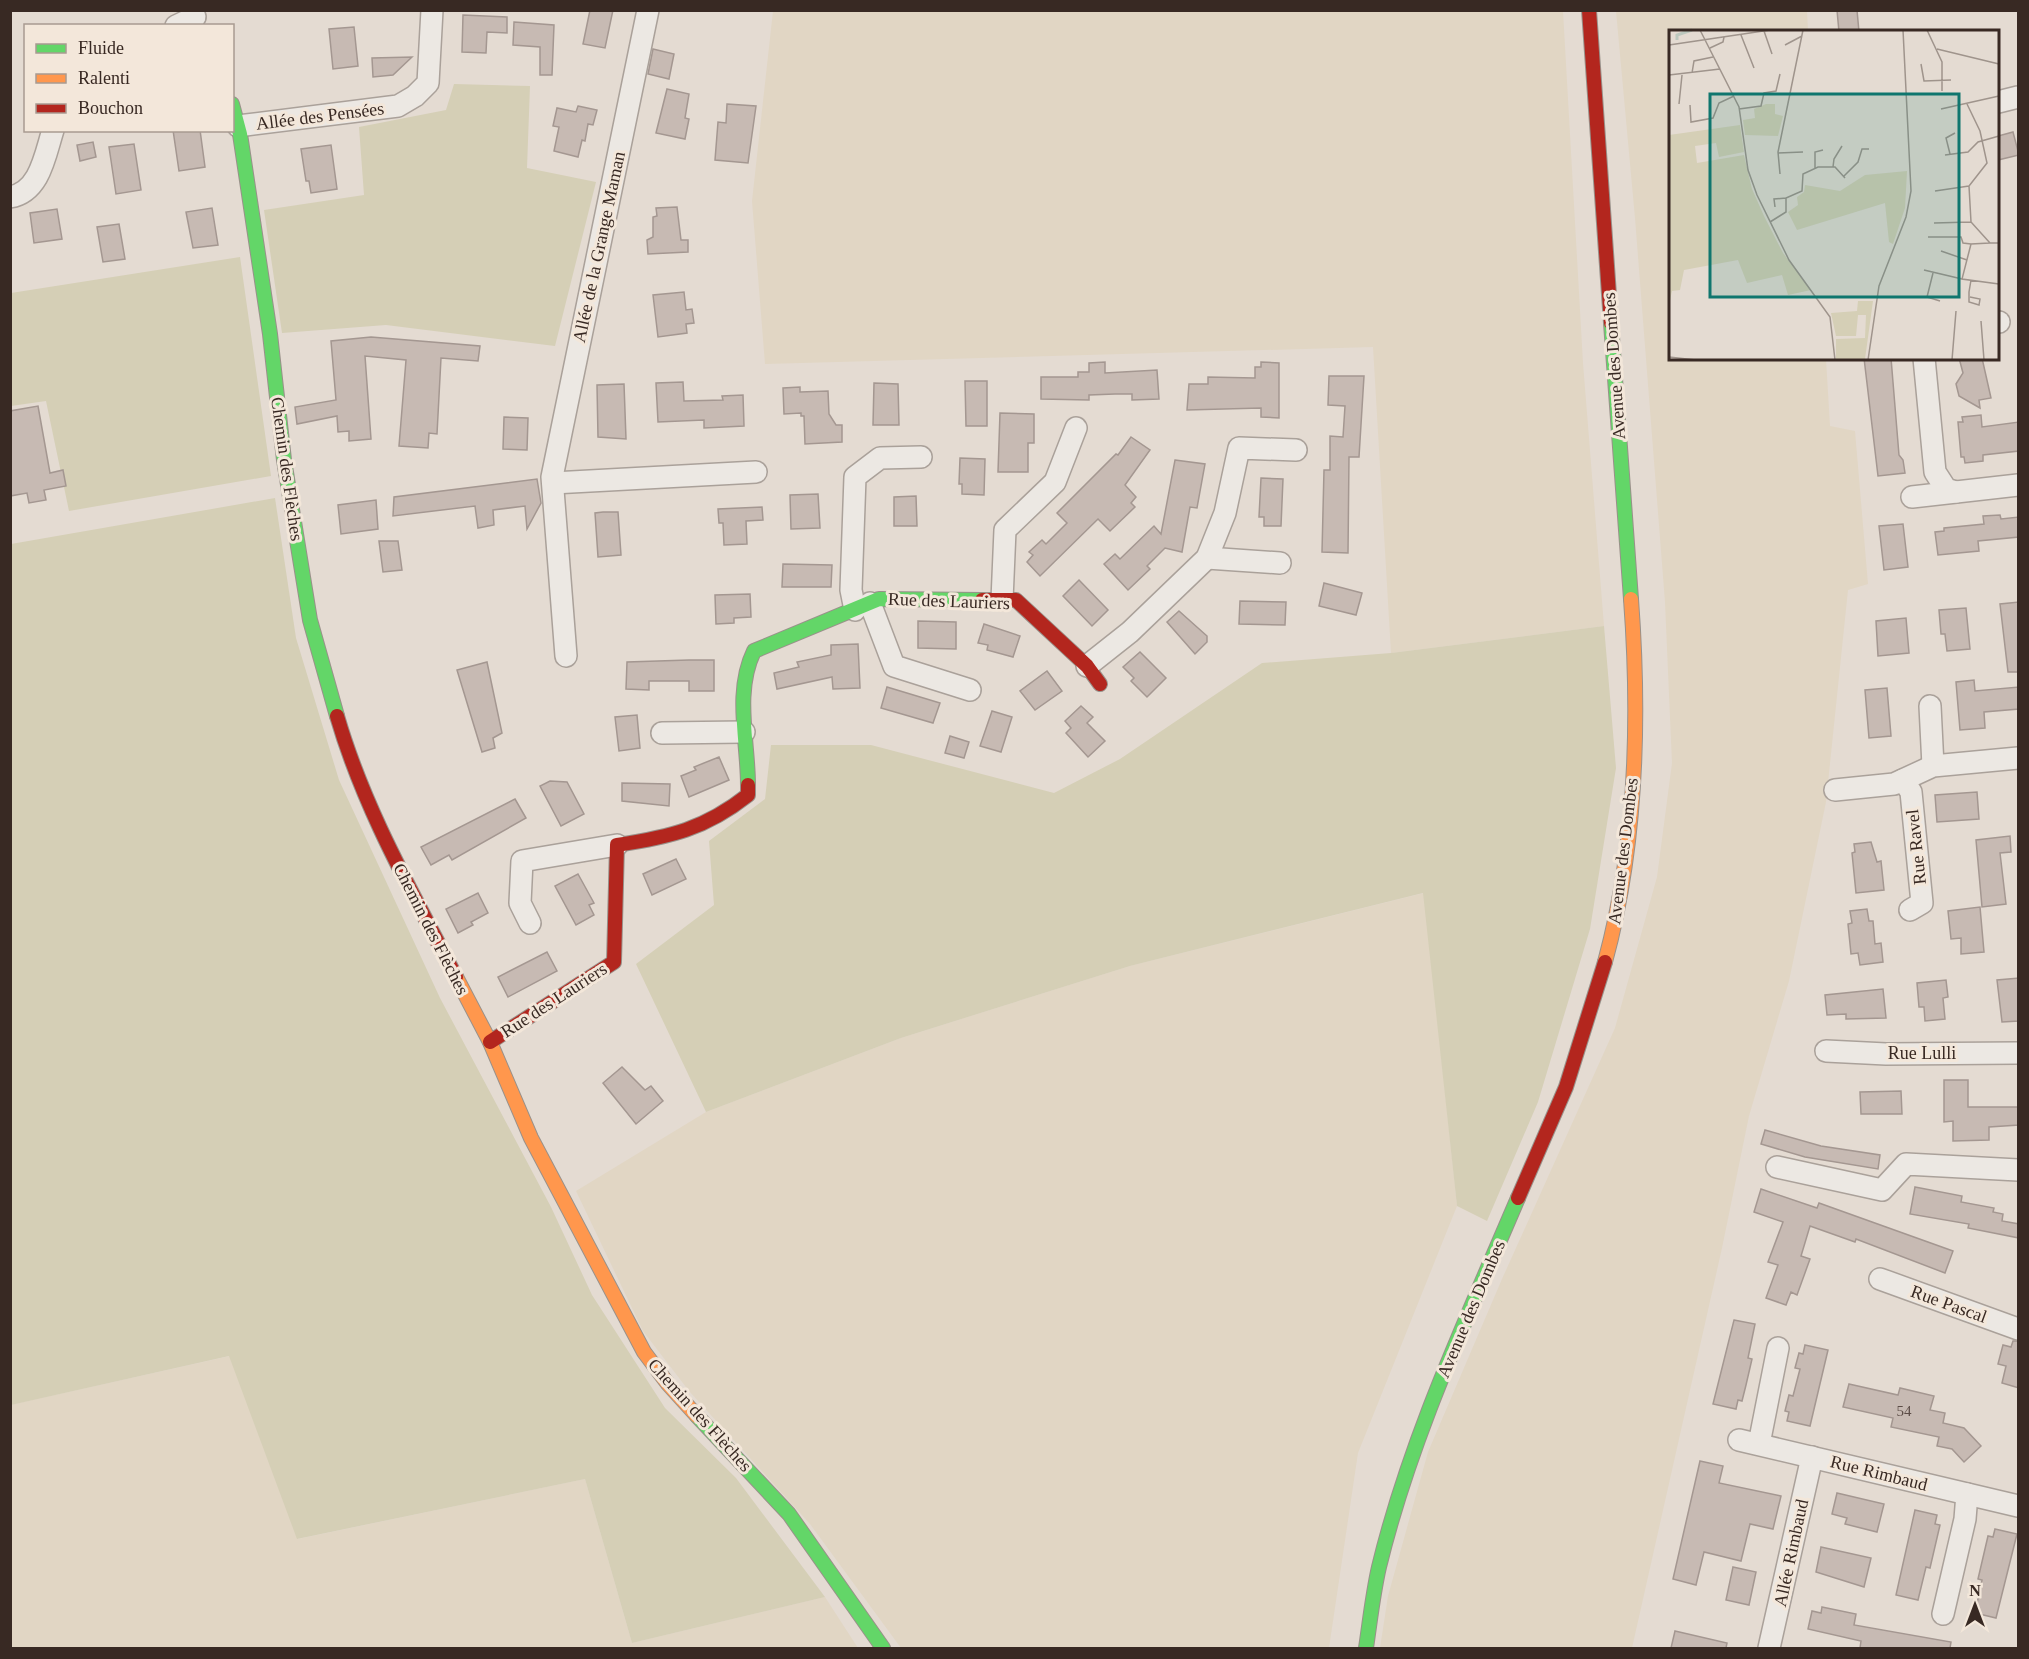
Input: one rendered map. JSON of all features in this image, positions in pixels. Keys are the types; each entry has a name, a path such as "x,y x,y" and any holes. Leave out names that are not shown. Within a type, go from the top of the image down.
{"street":[{"name":"Allée des Pensées","path":"238,126 398,106 415,96 428,83 432,10"},
{"name":"Allée de la Grange Maman","path":"566,656 553,483 572,377 648,10"},
{"name":"Avenue des Dombes","path":"1366,1648 1379,1568 1396,1509 1437,1392 1566,1087 1594,1004 1617,918 1634,791 1634,637 1589,10"},
{"path":"1999,102 2019,97"},
{"name":"Chemin des Flèches","path":"234,111 270,334 284,460 310,620 347,750 378,827 490,1042 531,1138 644,1352 668,1384 789,1514 884,1648"},
{"path":"10,197 29,190 40,172 52,132"},
{"path":"1924,360 1935,472 1946,489 1956,492"},
{"path":"1002,600 1005,530 1055,482 1076,428"},
{"path":"1087,666 1130,632 1207,558 1225,513 1239,448 1296,450"},
{"path":"921,457 880,458 855,477 851,590 894,666 970,690"},
{"path":"553,483 756,472"},
{"path":"1912,498 2019,485"},
{"path":"1207,558 1280,563"},
{"name":"Rue des Lauriers","path":"490,1042 614,962 617,845 686,833 728,812 748,795 744,732 746,666 754,651 879,599 1016,600 1087,666 1100,684"},
{"path":"1930,706 1933,766"},
{"path":"662,733 744,732"},
{"path":"1835,790 1894,784 1933,766 2019,758"},
{"name":"Rue Ravel","path":"1903,780 1911,792 1922,903 1910,910"},
{"path":"530,923 520,903 522,861 617,845"},
{"name":"Rue Lulli","path":"1826,1051 1886,1054 2019,1053"},
{"path":"1777,1167 1882,1190 1906,1164 2019,1170"},
{"name":"Rue Pascal","path":"1880,1279 2019,1329"},
{"name":"Rue Rimbaud","path":"1778,1348 1749,1442 2019,1506"},
{"name":"Allée Rimbaud","path":"1769,1648 1812,1457"},
{"path":"1943,1614 1965,1519 1966,1494"}],"shaded area":[{"path":"773,11 1563,11 1583,363 1604,626 1391,653 1373,347 765,364 752,201"},
{"path":"1616,11 1807,11 1808,30 1669,30 1669,360 1826,360 1830,426 1855,431 1868,584 1848,590 1826,802 1789,981 1749,1116 1722,1248 1632,1648 1380,1648 1388,1596 1428,1452 1502,1279 1615,1028 1657,877 1672,763 1665,602 1635,218"},
{"path":"454,84 530,86 527,168 596,182 555,346 386,325 282,333 264,210 364,195 359,127 446,110"},
{"path":"240,257 271,476 69,511 46,401 11,406 11,293"},
{"path":"275,498 296,638 339,780 440,998 551,1207 592,1295 665,1408 736,1478 825,1597 632,1643 585,1479 297,1539 229,1356 11,1405 11,544"},
{"path":"1604,626 1616,768 1590,929 1538,1102 1487,1221 1457,1206 1423,893 1130,966 901,1038 706,1112 636,964 714,905 709,841 765,799 771,745 871,745 1054,793 1120,759 1262,663 1391,653"},
{"path":"1424,893 1457,1206 1358,1453 1329,1648 901,1648 810,1524 689,1391 643,1331 576,1191 706,1112 901,1038 1130,966"},
{"path":"230,1356 298,1539 585,1479 632,1643 825,1597 858,1648 11,1648 10,1405"}],"building":[{"path":"590,10 613,10 605,48 583,44"},
{"path":"1837,10 1857,10 1859,30 1839,30"},
{"path":"463,15 507,17 507,33 487,32 486,53 462,52"},
{"path":"514,22 554,25 552,75 540,75 540,47 513,45"},
{"path":"354,27 358,66 333,69 329,29"},
{"path":"653,49 674,54 669,79 648,74"},
{"path":"412,57 393,75 373,77 372,58"},
{"path":"667,89 689,94 685,118 689,119 685,139 656,133"},
{"path":"727,104 756,106 748,163 715,160 718,122 726,123"},
{"path":"578,106 597,110 593,125 588,124 585,141 582,140 578,157 554,151 559,127 553,126 557,108 576,112"},
{"path":"173,132 200,132 205,167 179,171"},
{"path":"2013,132 2019,155 1999,160 1999,136"},
{"path":"93,142 96,157 80,161 77,145"},
{"path":"134,144 141,190 116,194 109,147"},
{"path":"331,145 337,189 311,193 309,181 306,181 301,149"},
{"path":"677,207 681,240 688,240 688,252 648,254 647,240 653,237 653,217 657,216 656,208"},
{"path":"212,208 218,245 193,248 186,212"},
{"path":"57,209 62,239 34,243 30,213"},
{"path":"119,224 125,259 103,262 97,227"},
{"path":"684,292 686,310 692,309 694,323 686,324 687,333 658,337 653,295"},
{"path":"371,337 480,346 478,361 441,358 437,434 429,433 428,448 399,446 406,360 365,356 371,439 349,441 349,431 338,432 337,416 297,424 295,407 336,400 331,341"},
{"path":"1864,360 1891,360 1899,455 1903,460 1905,473 1878,476"},
{"path":"1960,360 1982,360 1991,398 1979,400 1980,408 1959,396 1956,384 1963,373"},
{"path":"1105,362 1105,373 1157,370 1159,399 1132,400 1132,394 1115,394 1089,395 1089,400 1041,399 1041,377 1078,377 1078,372 1089,372 1089,363"},
{"path":"1261,362 1279,363 1279,418 1261,417 1261,408 1187,410 1189,384 1208,384 1208,377 1255,378 1255,367 1261,367"},
{"path":"1329,376 1364,376 1359,457 1349,457 1348,553 1322,552 1324,470 1330,470 1330,436 1343,437 1345,406 1328,405"},
{"path":"965,381 987,381 987,426 966,426"},
{"path":"683,382 684,401 723,400 722,396 743,395 744,426 704,428 704,420 658,422 656,383"},
{"path":"874,383 898,384 899,425 873,425"},
{"path":"624,384 626,439 598,437 597,385"},
{"path":"800,387 800,392 828,391 829,414 836,425 842,425 842,442 805,444 804,416 801,416 801,413 784,414 783,388"},
{"path":"38,406 50,473 63,470 66,486 44,490 46,500 29,503 27,493 10,496 10,411"},
{"path":"1000,413 1034,414 1034,443 1028,443 1028,472 998,472"},
{"path":"1981,415 1982,427 2019,422 2019,451 1983,455 1983,461 1965,463 1964,457 1961,457 1958,422 1963,422 1962,417"},
{"path":"504,417 528,418 527,450 503,449"},
{"path":"1131,437 1150,450 1125,485 1136,497 1131,503 1135,507 1110,531 1098,519 1040,576 1027,562 1033,555 1029,552 1042,540 1046,544 1067,523 1057,513 1116,454 1118,455"},
{"path":"960,458 985,459 984,495 962,494 962,484 959,484"},
{"path":"1175,460 1205,464 1197,508 1190,507 1182,552 1165,548 1147,566 1150,569 1128,590 1104,564 1115,554 1120,559 1154,526 1161,534"},
{"path":"1261,478 1283,479 1281,526 1264,526 1264,517 1259,517"},
{"path":"537,479 541,503 527,529 525,506 493,510 494,525 478,528 475,506 393,516 394,497"},
{"path":"818,494 820,528 791,529 790,495"},
{"path":"916,496 917,526 894,526 894,497"},
{"path":"376,500 378,529 341,534 338,505"},
{"path":"762,507 763,520 746,521 747,544 724,545 723,523 719,523 718,509"},
{"path":"618,512 621,555 598,557 595,513"},
{"path":"2000,515 2001,519 2019,517 2019,537 1978,541 1979,551 1938,555 1935,532 1944,531 1944,528 1984,524 1983,516"},
{"path":"1903,524 1908,567 1884,570 1879,526"},
{"path":"379,541 398,541 402,570 383,572"},
{"path":"783,564 832,565 831,587 782,587"},
{"path":"1079,580 1108,610 1092,626 1063,596"},
{"path":"1324,583 1362,593 1356,615 1319,606"},
{"path":"750,594 751,617 734,618 734,623 716,624 715,595"},
{"path":"1240,601 1286,602 1285,625 1239,624"},
{"path":"2019,602 2019,672 2008,672 2000,604"},
{"path":"1966,608 1970,649 1947,651 1945,634 1941,634 1939,610"},
{"path":"1179,611 1207,636 1207,642 1195,654 1167,622"},
{"path":"1906,618 1909,653 1878,656 1876,621"},
{"path":"918,621 956,622 956,649 918,648"},
{"path":"984,624 1020,636 1013,657 987,650 988,645 978,643"},
{"path":"858,644 860,688 833,689 832,677 777,689 774,673 799,667 797,662 831,655 831,645"},
{"path":"1140,652 1166,678 1147,697 1131,681 1134,678 1123,667"},
{"path":"714,660 714,691 689,691 689,681 649,681 649,690 626,689 627,662"},
{"path":"487,662 502,733 493,738 495,748 482,752 457,670"},
{"path":"1047,671 1062,691 1035,710 1020,691"},
{"path":"1974,680 1975,691 2019,687 2019,709 1984,712 1985,728 1960,730 1956,682"},
{"path":"887,687 940,703 933,723 881,708"},
{"path":"1887,688 1891,736 1869,738 1865,690"},
{"path":"1081,706 1093,717 1087,723 1105,741 1088,757 1066,733 1071,728 1065,721"},
{"path":"992,711 1012,717 1001,752 980,746"},
{"path":"637,715 640,748 619,751 615,717"},
{"path":"950,736 969,742 964,758 945,753"},
{"path":"719,757 729,780 689,797 681,776 696,770 694,767"},
{"path":"550,781 567,782 584,814 561,826 540,786"},
{"path":"622,783 670,784 669,806 622,801"},
{"path":"1977,792 1979,819 1937,822 1935,795"},
{"path":"515,799 526,818 452,860 449,855 431,865 421,847"},
{"path":"2010,836 2011,852 2000,853 2006,904 1982,907 1976,840"},
{"path":"1871,842 1877,862 1881,861 1884,890 1856,893 1852,853 1855,852 1854,844"},
{"path":"676,859 686,879 652,895 643,874"},
{"path":"578,874 594,903 589,905 594,915 576,925 555,886"},
{"path":"478,893 488,913 471,922 473,925 458,933 446,909"},
{"path":"1980,907 1984,952 1961,954 1961,938 1951,939 1948,911"},
{"path":"1867,909 1869,921 1873,921 1875,944 1881,943 1883,962 1860,965 1858,953 1851,954 1848,924 1852,923 1850,911"},
{"path":"547,952 557,971 508,997 498,977"},
{"path":"2019,978 2019,1021 2002,1022 1997,980"},
{"path":"1946,980 1948,997 1943,998 1945,1019 1925,1021 1924,1007 1919,1007 1917,983"},
{"path":"1883,989 1886,1018 1846,1019 1846,1014 1827,1015 1825,995"},
{"path":"622,1067 645,1090 651,1086 663,1101 636,1124 603,1083"},
{"path":"1944,1080 1968,1080 1968,1107 2019,1107 2019,1125 1989,1127 1989,1140 1953,1141 1953,1121 1944,1122"},
{"path":"1901,1091 1902,1114 1861,1114 1860,1092"},
{"path":"1765,1130 1821,1146 1880,1155 1878,1169 1805,1157 1761,1144"},
{"path":"1915,1187 1962,1196 1961,1202 1994,1208 1993,1212 2003,1214 2002,1221 2019,1224 2019,1238 1968,1228 1969,1224 1910,1214"},
{"path":"1761,1189 1817,1208 1819,1203 1953,1251 1945,1273 1856,1239 1855,1242 1810,1226 1801,1256 1810,1259 1797,1295 1791,1292 1786,1305 1766,1298 1778,1265 1768,1262 1783,1222 1754,1212"},
{"path":"1734,1320 1755,1324 1748,1358 1752,1359 1742,1401 1738,1400 1736,1409 1713,1404"},
{"path":"2013,1341 2019,1341 2019,1388 2002,1383 2006,1366 1998,1364 2003,1345 2011,1347"},
{"path":"1805,1345 1828,1350 1810,1426 1787,1421 1789,1412 1785,1411 1789,1395 1793,1396 1800,1369 1795,1368 1799,1353 1803,1354"},
{"path":"1849,1384 1898,1395 1900,1388 1934,1396 1930,1410 1945,1413 1943,1423 1964,1428 1981,1446 1964,1462 1952,1449 1937,1446 1939,1437 1891,1427 1893,1418 1843,1407"},
{"path":"1700,1461 1723,1466 1719,1483 1781,1496 1773,1529 1750,1524 1741,1561 1704,1552 1696,1585 1673,1579"},
{"path":"1837,1493 1884,1504 1877,1532 1845,1524 1847,1518 1832,1514"},
{"path":"1915,1510 1937,1515 1935,1524 1940,1525 1930,1568 1926,1567 1918,1600 1896,1595"},
{"path":"1995,1529 2017,1534 1996,1618 1975,1613 1982,1580 1978,1579 1988,1536 1993,1537"},
{"path":"1821,1547 1871,1558 1864,1587 1816,1572"},
{"path":"1733,1567 1756,1572 1749,1605 1726,1600"},
{"path":"1822,1607 1856,1614 1854,1625 1951,1642 1950,1648 1860,1648 1861,1641 1808,1629 1812,1611 1821,1613"},
{"path":"1675,1631 1727,1643 1726,1648 1671,1648"}],"traffic: fast":[{"path":"234,112 240,134 270,334 284,460 310,620 337,716"},
{"path":"1611,323 1631,599"},
{"path":"748,785 743,700 748,667 754,651 879,599 982,600"},
{"path":"1366,1648 1379,1567 1407,1472 1441,1380 1518,1198"},
{"path":"697,1416 789,1514 883,1648"}],"traffic: slow":[{"path":"1605,962 1616,918 1630,828 1635,736 1631,599"},
{"path":"456,977 490,1042 531,1138 644,1352 668,1384 697,1416"}],"traffic: jam":[{"path":"1589,10 1611,323"},
{"path":"982,600 1016,600 1087,666 1100,684"},
{"path":"337,716 375,817 456,977"},
{"path":"490,1042 614,962 617,845 654,839 702,824 748,795 748,785"},
{"path":"1518,1198 1566,1087 1605,962"}]}
